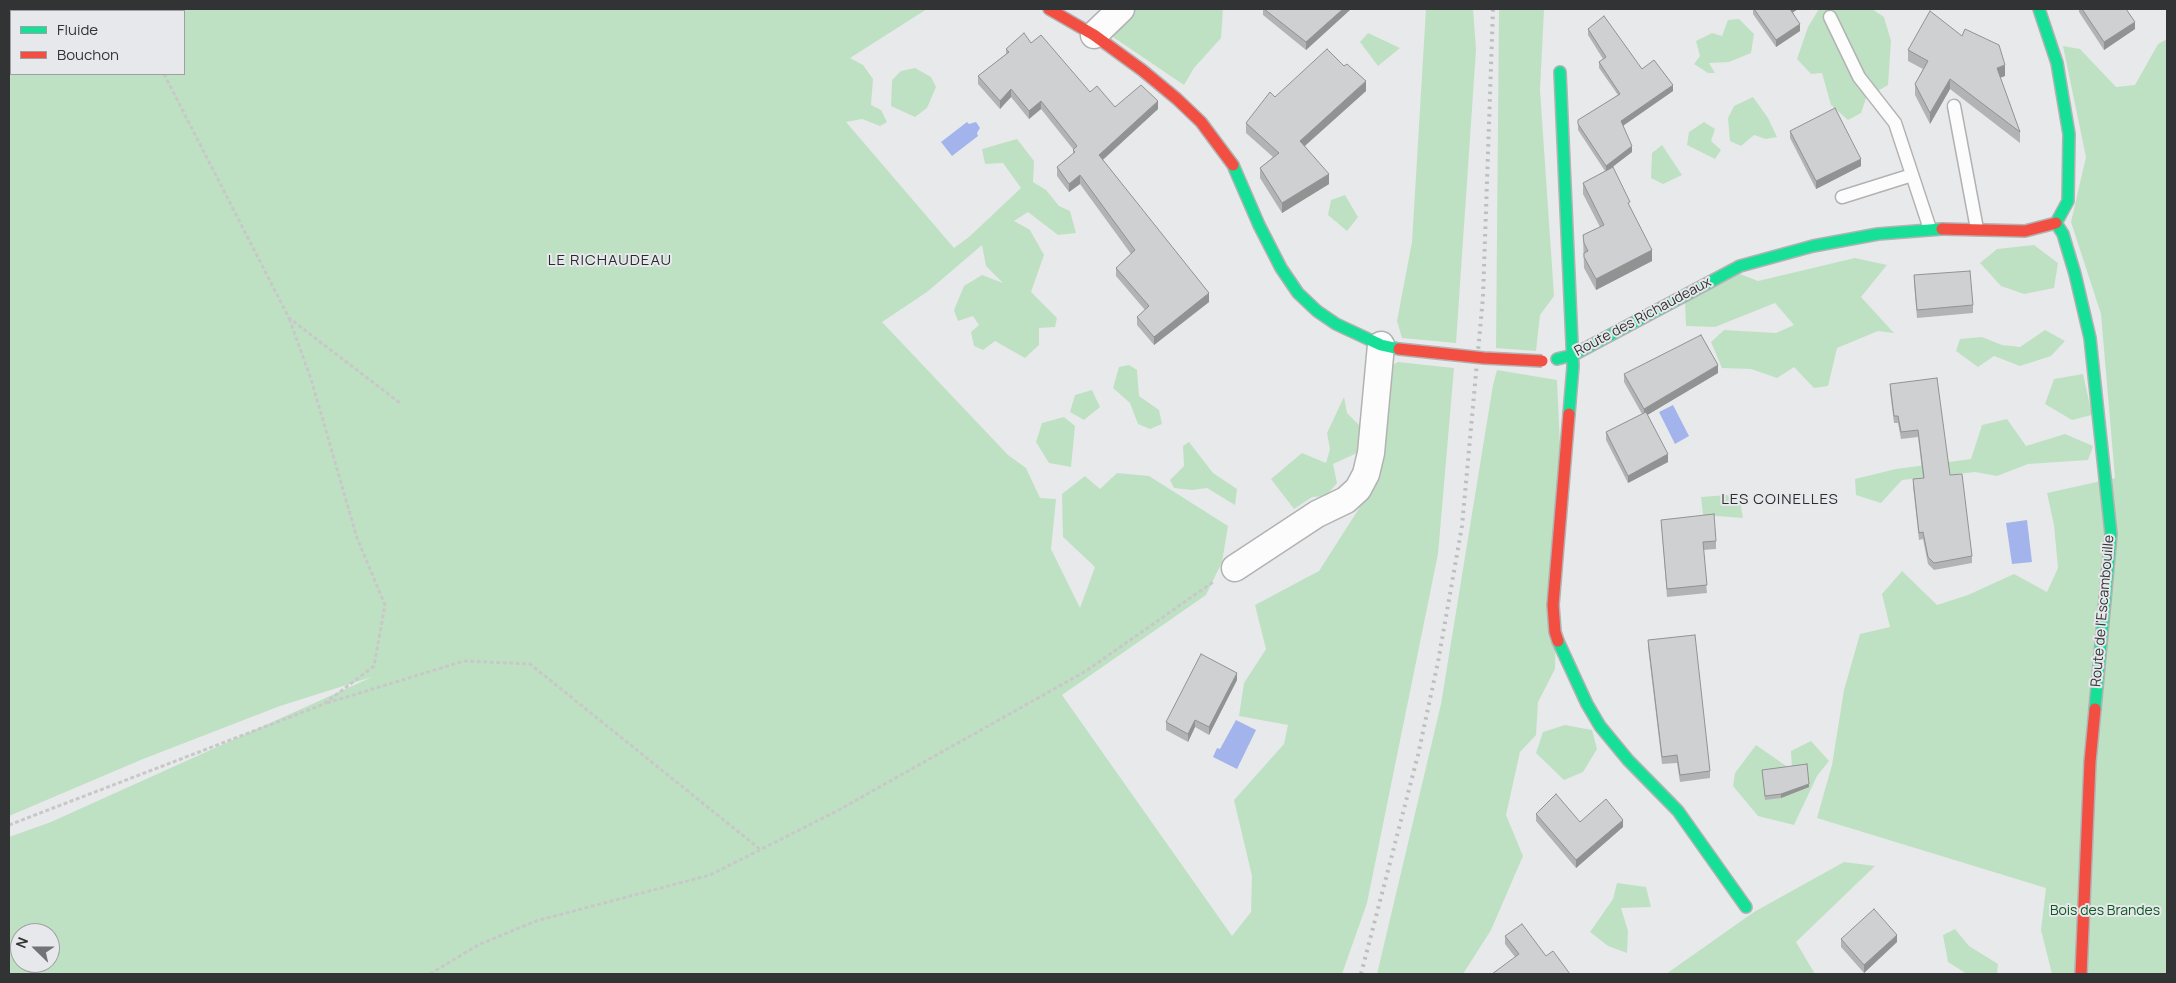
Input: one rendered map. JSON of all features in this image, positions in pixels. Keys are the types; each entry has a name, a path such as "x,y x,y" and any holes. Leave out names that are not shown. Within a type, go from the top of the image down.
{"street":[{"name":"Route des Richaudeaux","path":"1049,9 1094,35 1142,70 1201,122 1225,153 1238,174 1276,260 1298,293 1317,311 1336,324 1390,347 1484,358 1554,360 1573,355 1740,266 1813,246 1878,234 1930,229 2025,231 2056,224"},
{"path":"1094,35 1121,9"},
{"path":"2039,9 2057,63 2069,134 2068,201 2056,224"},
{"path":"1560,72 1570,341 1573,355 1553,605 1556,632 1564,657 1600,726 1628,760 1678,811 1746,907"},
{"name":"Route de l'Escambouille","path":"2056,224 2063,234 2073,266 2090,338 2111,534 2090,762 2081,974"},
{"path":"1234,568 1317,514 1346,500 1358,489 1366,474 1371,453 1390,347"}],"lane":[{"path":"1830,17 1859,76 1895,123 1930,229"},
{"path":"1954,106 1977,229"},
{"path":"1842,197 1912,176"}],"path":[{"path":"165,75 289,318 311,380 357,538 385,605 374,666 324,704"},
{"path":"289,318 400,403"},
{"path":"430,974 478,945 536,921 710,875 761,850 835,812 1086,671 1234,568"},
{"path":"9,825 324,704 464,661 530,664 761,850"}],"green space":[{"path":"9,9 927,9 850,58 863,65 873,79 871,105 881,110 887,122 880,126 862,119 846,122 954,248 969,237 1021,188 1003,163 985,164 982,149 1017,139 1034,161 1033,182 1046,190 1059,206 1070,211 1076,233 1058,235 1028,212 1014,221 1030,230 1044,255 1031,292 1057,318 1055,327 1039,328 1039,345 1025,358 995,341 983,350 974,346 971,332 979,325 973,316 958,321 954,310 964,286 982,275 1003,283 986,266 982,245 927,292 882,322 1008,455 1026,468 1040,498 1056,499 1051,549 1080,608 1095,567 1063,537 1062,494 1085,476 1100,489 1117,473 1149,476 1228,526 1222,562 1206,595 1062,695 1232,936 1251,912 1252,876 1234,800 1284,744 1288,725 1239,716 1244,683 1266,649 1255,605 1319,571 1376,482 1390,366 1398,362 1454,368 1438,554 1367,903 1342,974 9,974 9,837 51,822 372,677 280,706 143,759 9,816"},
{"path":"1118,9 1223,9 1221,38 1194,68 1184,85 1110,35"},
{"path":"1426,9 1473,9 1476,50 1456,343 1402,338 1397,321 1412,242"},
{"path":"1499,9 1544,9 1540,90 1554,296 1540,315 1536,351 1496,348"},
{"path":"1819,9 1872,9 1884,17 1891,41 1888,85 1866,98 1861,113 1848,120 1831,105 1822,73 1811,74 1797,59 1808,27"},
{"path":"1739,19 1754,34 1751,53 1729,62 1709,63 1715,73 1708,73 1694,64 1700,56 1696,41 1712,33 1722,36 1728,20"},
{"path":"1368,33 1400,48 1378,66 1360,42"},
{"name":"Bois des Brandes","path":"2167,39 2167,974 2052,974 2041,930 2046,888 1817,818 1832,765 1844,690 1860,634 1890,627 1882,594 1902,571 1937,605 1968,595 2014,574 2047,592 2058,568 2054,525 2047,493 2115,478 2101,314 2071,222 2086,157 2063,46 2080,49 2116,87 2135,85 2158,44"},
{"path":"915,68 931,77 936,87 927,108 915,117 891,106 892,80 901,71"},
{"path":"1753,97 1768,118 1777,137 1766,139 1754,135 1741,146 1730,141 1728,118 1734,106"},
{"path":"1704,122 1715,129 1711,141 1721,150 1715,159 1687,145 1689,132"},
{"path":"1662,145 1682,175 1663,184 1651,178 1652,153"},
{"path":"1345,195 1358,217 1347,231 1328,215 1331,200"},
{"path":"2034,245 2058,263 2054,288 2024,294 2001,286 1980,263 1997,249"},
{"path":"1855,258 1887,265 1861,297 1894,333 1878,331 1837,348 1828,386 1814,388 1794,367 1777,378 1751,369 1722,368 1711,342 1724,330 1776,333 1794,325 1775,303 1715,327 1686,326 1685,301 1740,274 1758,281"},
{"path":"2045,330 2065,341 2051,356 2020,366 1994,356 1978,367 1956,351 1960,339 1982,337 2002,345 2020,347"},
{"path":"1129,365 1137,370 1139,396 1159,410 1162,424 1150,429 1138,424 1130,403 1113,388 1119,367"},
{"path":"1497,370 1557,380 1560,445 1555,669 1538,702 1536,735 1520,752 1506,815 1523,856 1491,930 1463,974 1377,974 1441,704"},
{"path":"2083,374 2092,415 2072,420 2045,404 2054,379"},
{"path":"1092,390 1100,407 1084,420 1070,412 1075,395"},
{"path":"1344,397 1347,413 1365,431 1357,453 1333,464 1337,483 1326,496 1312,497 1294,509 1271,479 1302,453 1326,463 1330,449 1327,433"},
{"path":"1064,417 1075,426 1071,467 1049,463 1036,442 1042,423"},
{"path":"2007,419 2026,446 2065,434 2093,446 2088,460 2028,464 1997,476 1975,472 1902,480 1881,503 1856,495 1855,479 1896,469 1971,459 1982,425"},
{"path":"1189,442 1213,473 1237,489 1235,505 1207,488 1192,490 1174,488 1170,480 1184,466 1183,446"},
{"path":"1727,495 1740,501 1743,518 1703,515 1701,497"},
{"path":"1565,725 1592,730 1597,749 1583,772 1564,780 1536,753 1543,732"},
{"path":"1811,741 1829,761 1817,776 1794,825 1758,816 1733,786 1735,773 1756,745 1792,770 1791,751"},
{"path":"1844,862 1875,866 1796,942 1815,974 1666,974 1754,912"},
{"path":"1617,883 1646,887 1651,907 1621,908 1628,931 1627,953 1608,946 1590,932 1613,899"},
{"path":"1955,929 1969,946 1998,964 1997,974 1967,974 1948,962 1943,935"}],"water":[{"path":"967,122 969,124 976,122 980,128 977,133 978,136 952,156 941,142"},
{"path":"1673,405 1689,436 1675,444 1659,412"},
{"path":"2027,520 2032,562 2012,564 2006,523"},
{"path":"1236,720 1256,730 1237,769 1213,757 1217,748 1220,749"}],"building":[{"path":"1264,9 1343,9 1306,42"},
{"path":"1754,9 1790,9 1800,24 1776,40"},
{"path":"2082,9 2126,9 2135,22 2104,42"},
{"path":"1930,11 1962,36 1965,29 1999,45 2005,65 1997,68 2020,132 1950,79 1930,113 1915,84 1928,61 1908,50"},
{"path":"1604,16 1642,69 1654,60 1673,85 1621,121 1632,146 1606,166 1578,124 1578,120 1620,94 1599,62 1606,57 1588,29"},
{"path":"1024,33 1031,43 1041,35 1090,92 1097,86 1115,107 1141,85 1158,101 1099,155 1209,293 1154,337 1137,317 1149,306 1116,268 1135,250 1080,175 1069,184 1057,167 1075,152 1073,150 1077,146 1041,101 1029,111 1011,89 1000,101 978,76 1009,52 1006,49"},
{"path":"1327,49 1344,66 1347,64 1366,81 1300,141 1329,174 1282,203 1260,168 1279,153 1246,123 1270,92 1275,97"},
{"path":"1835,108 1861,159 1816,181 1790,131"},
{"path":"1613,167 1630,202 1628,203 1652,250 1596,279 1584,257 1584,253 1588,251 1583,235 1604,225 1583,183"},
{"path":"1970,271 1973,305 1917,310 1914,275"},
{"path":"1701,335 1718,365 1644,409 1624,374"},
{"path":"1937,378 1950,475 1962,474 1972,556 1934,563 1928,557 1923,532 1919,533 1913,479 1924,478 1918,430 1901,432 1898,416 1894,416 1890,384"},
{"path":"1646,412 1668,454 1628,476 1606,432"},
{"path":"1714,514 1716,541 1703,542 1707,585 1667,589 1661,520"},
{"path":"1695,635 1710,771 1680,775 1677,755 1662,757 1648,640"},
{"path":"1201,654 1237,673 1209,727 1195,720 1188,734 1166,722"},
{"path":"1807,764 1809,784 1781,794 1765,796 1762,770"},
{"path":"1556,794 1580,822 1606,799 1623,820 1576,860 1536,814"},
{"path":"1874,909 1897,935 1864,965 1841,939"},
{"path":"1522,924 1546,956 1553,951 1570,974 1492,974 1519,954 1505,936"}],"railway":[{"path":"1361,974 1418,755 1438,662 1462,526 1483,297 1493,9"}],"traffic: fast":[{"path":"2039,9 2057,63 2069,134 2068,201 2056,223"},
{"path":"1560,72 1573,366 1569,414"},
{"path":"1233,165 1259,225 1281,268 1298,293 1317,311 1336,324 1381,345 1399,349"},
{"path":"2056,223 2063,234 2075,274 2090,338 2111,534 2095,709"},
{"path":"1557,359 1573,355 1740,266 1813,246 1878,234 1942,229"},
{"path":"1558,641 1587,704 1600,726 1628,760 1678,811 1746,907"}],"traffic: jam":[{"path":"1049,9 1094,35 1142,70 1177,99 1201,122 1233,165"},
{"path":"1942,229 2025,231 2056,223"},
{"path":"1399,349 1484,358 1542,361"},
{"path":"1558,641 1555,632 1553,605 1569,414"},
{"path":"2081,974 2090,762 2095,709"}],"district":[{"name":"LE RICHAUDEAU","path":"610,261"},
{"name":"LES COINELLES","path":"1780,500"}]}
